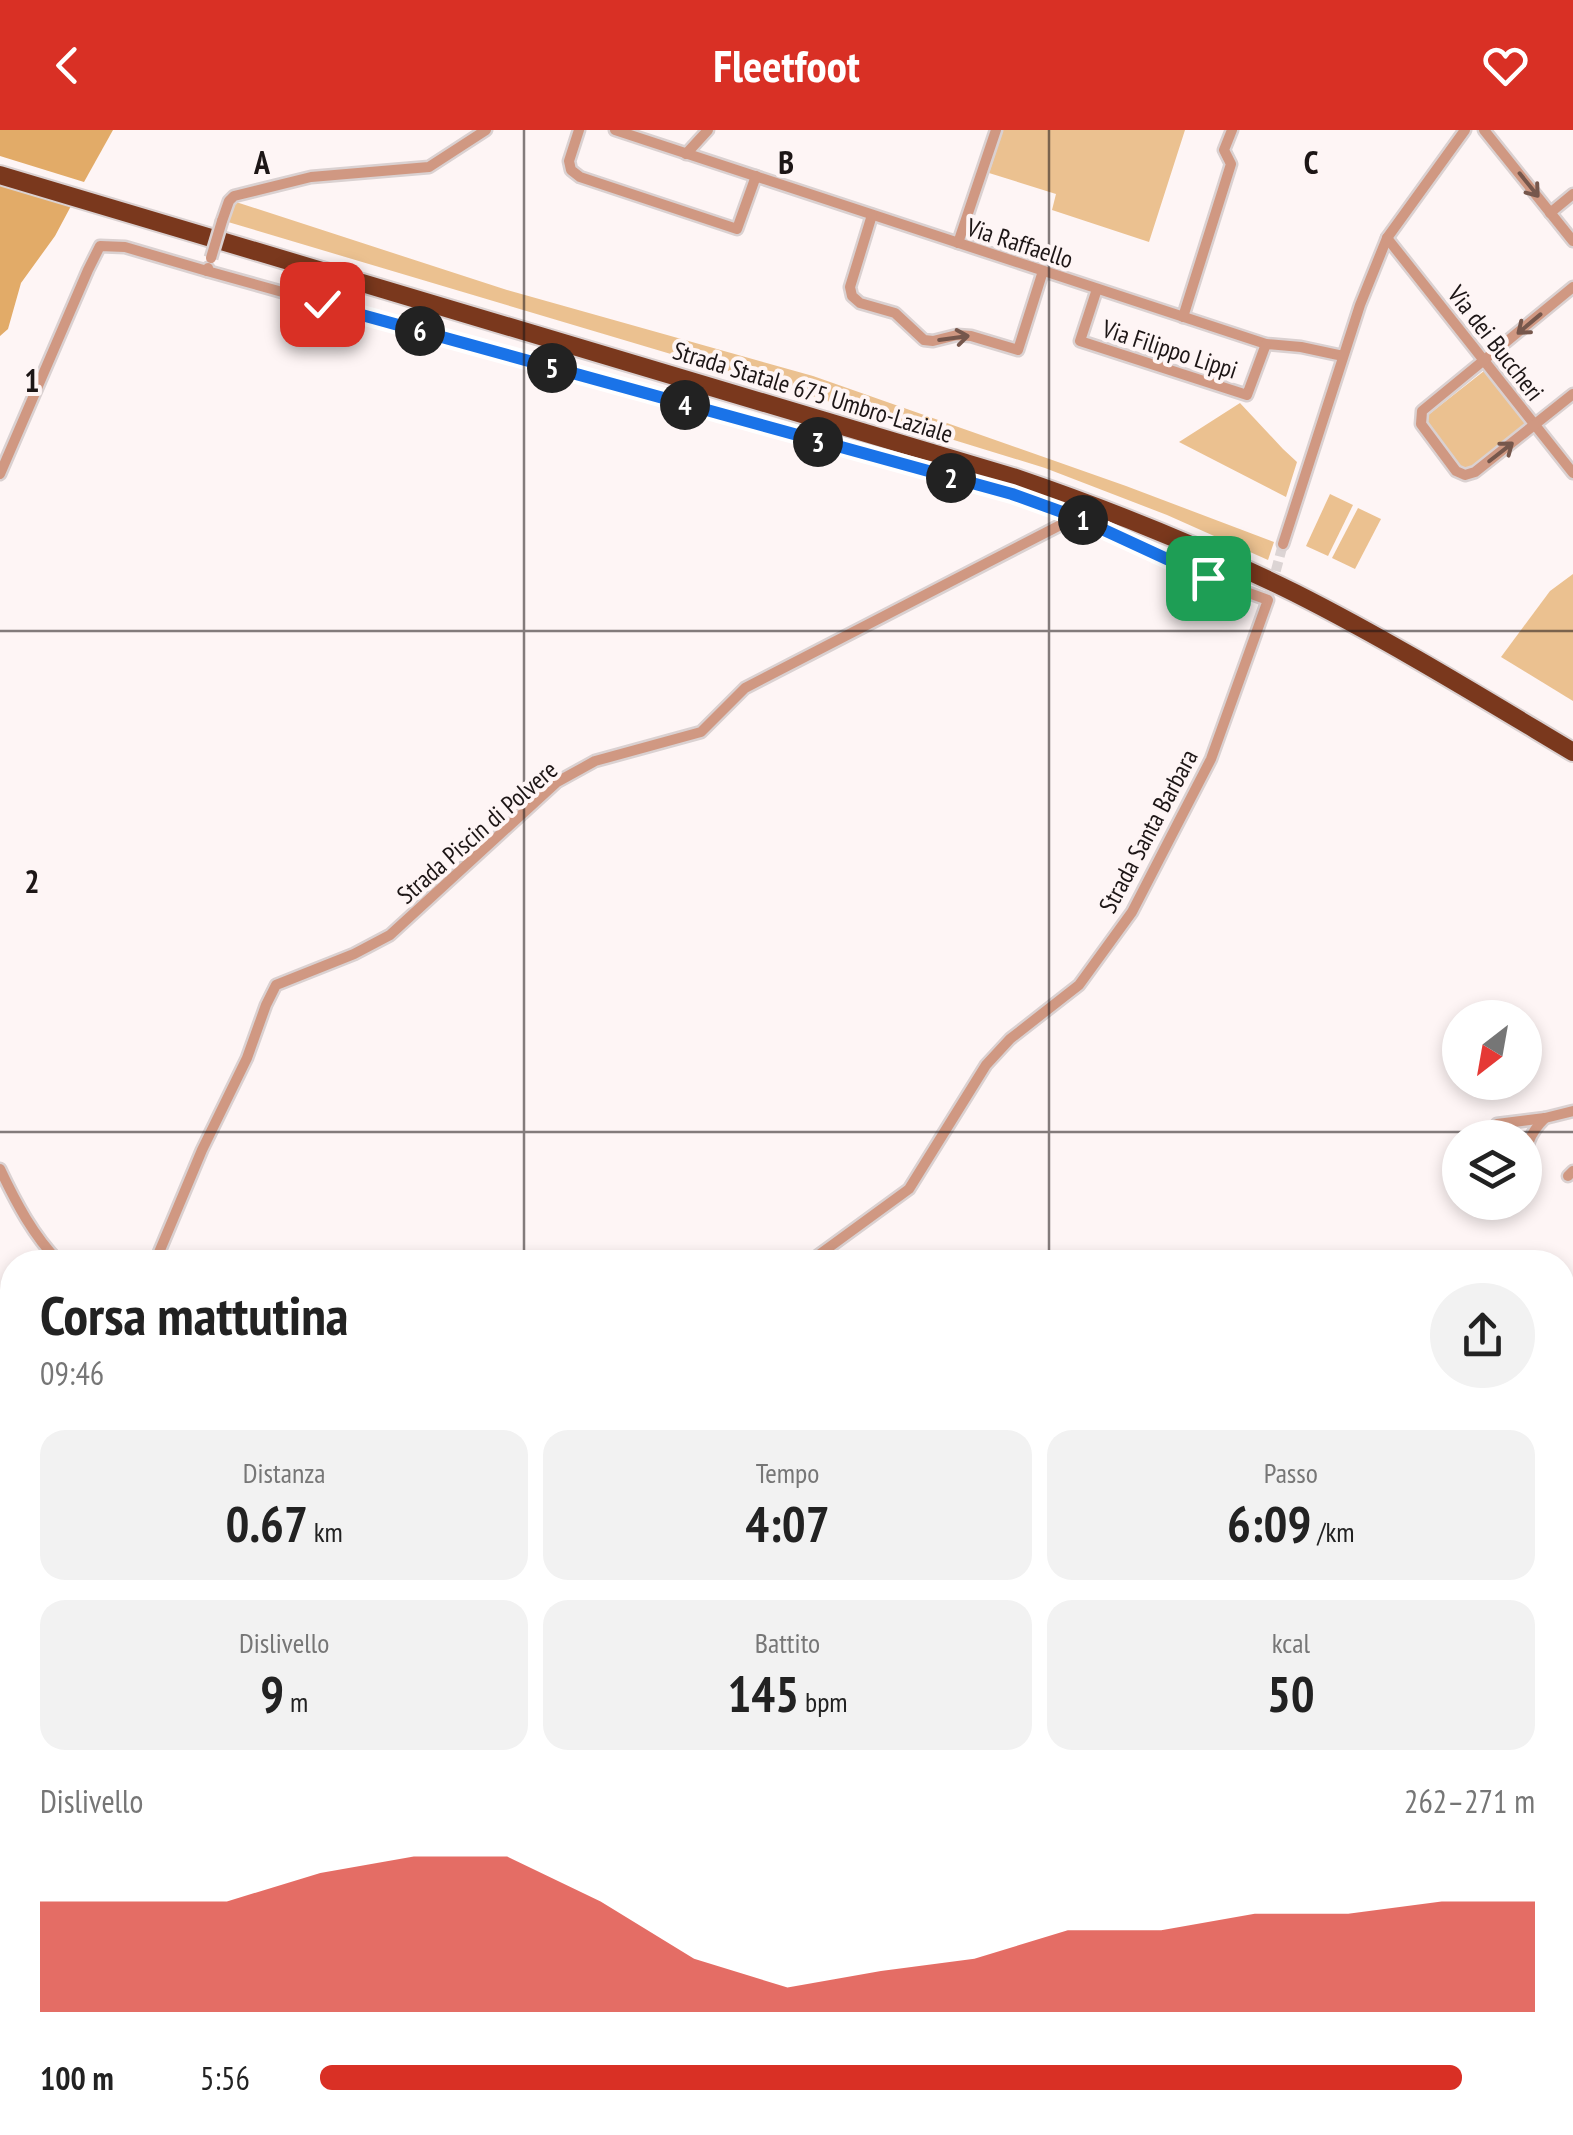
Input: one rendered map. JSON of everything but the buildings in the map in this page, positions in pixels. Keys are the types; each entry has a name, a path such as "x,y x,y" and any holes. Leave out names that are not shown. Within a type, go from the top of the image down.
{"highway":[{"name":"Strada Statale 675 Umbro-Laziale","path":"0,164 1017,467 1125,505 1233,551 1359,614 1573,738"},
{"name":"Strada Statale 675 Umbro-Laziale","path":"0,176 1066,495 1171,536 1296,594 1422,662 1573,752"}],"street":[{"path":"207,272 229,200 234,196 310,177 429,167 486,130"},
{"path":"579,130 569,161 571,170 580,177 737,229 756,176"},
{"name":"Via Raffaello","path":"614,130 1266,344 1344,356"},
{"path":"686,154 708,130"},
{"path":"958,243 996,130"},
{"path":"1183,317 1231,164 1224,150 1232,130"},
{"path":"1283,544 1360,305 1387,238 1465,130"},
{"path":"1484,130 1573,241"},
{"path":"1550,212 1573,194"},
{"path":"872,215 850,287 852,296 860,303 895,313 924,340 971,336 1018,350 1044,271"},
{"name":"Via dei Buccheri","path":"1387,238 1573,473"},
{"path":"0,474 100,246 125,247 1012,494 1076,517"},
{"path":"1573,287 1422,411 1420,424 1456,472 1465,474 1475,472 1573,394"},
{"name":"Via Filippo Lippi","path":"1097,290 1080,341 1247,396 1266,344"},
{"name":"Strada Santa Barbara","path":"825,1250 909,1189 986,1065 1010,1039 1078,985 1132,912 1211,759 1268,600 1208,578 1076,517"},
{"name":"Strada Piscin di Polvere","path":"160,1250 276,985 390,936 558,782 595,761 701,732 745,688 1076,517"},
{"path":"1529,1120 1573,1111"},
{"path":"1542,1121 1545,1118"},
{"path":"0,1169 18,1208 48,1250"}],"shaded area":[{"path":"0,130 113,130 84,182 0,156"},
{"path":"1003,130 1185,130 1149,242 1052,210 1056,194 989,173"},
{"path":"0,184 71,206 21,283 8,329 0,336"},
{"path":"236,202 507,290 813,376 1274,542 1268,560 1167,515 1045,468 228,222"},
{"path":"1484,371 1525,423 1524,428 1473,469 1461,467 1426,420"},
{"path":"1240,403 1297,462 1286,497 1179,442"},
{"path":"1330,494 1353,505 1328,556 1306,546"},
{"path":"1358,508 1381,519 1355,569 1332,558"},
{"path":"1573,574 1573,701 1501,657 1550,591"}],"tunnel":[{"path":"1268,600 1283,544"}],"route":[{"path":"322,304 1012,494 1076,517 1208,578"}]}
